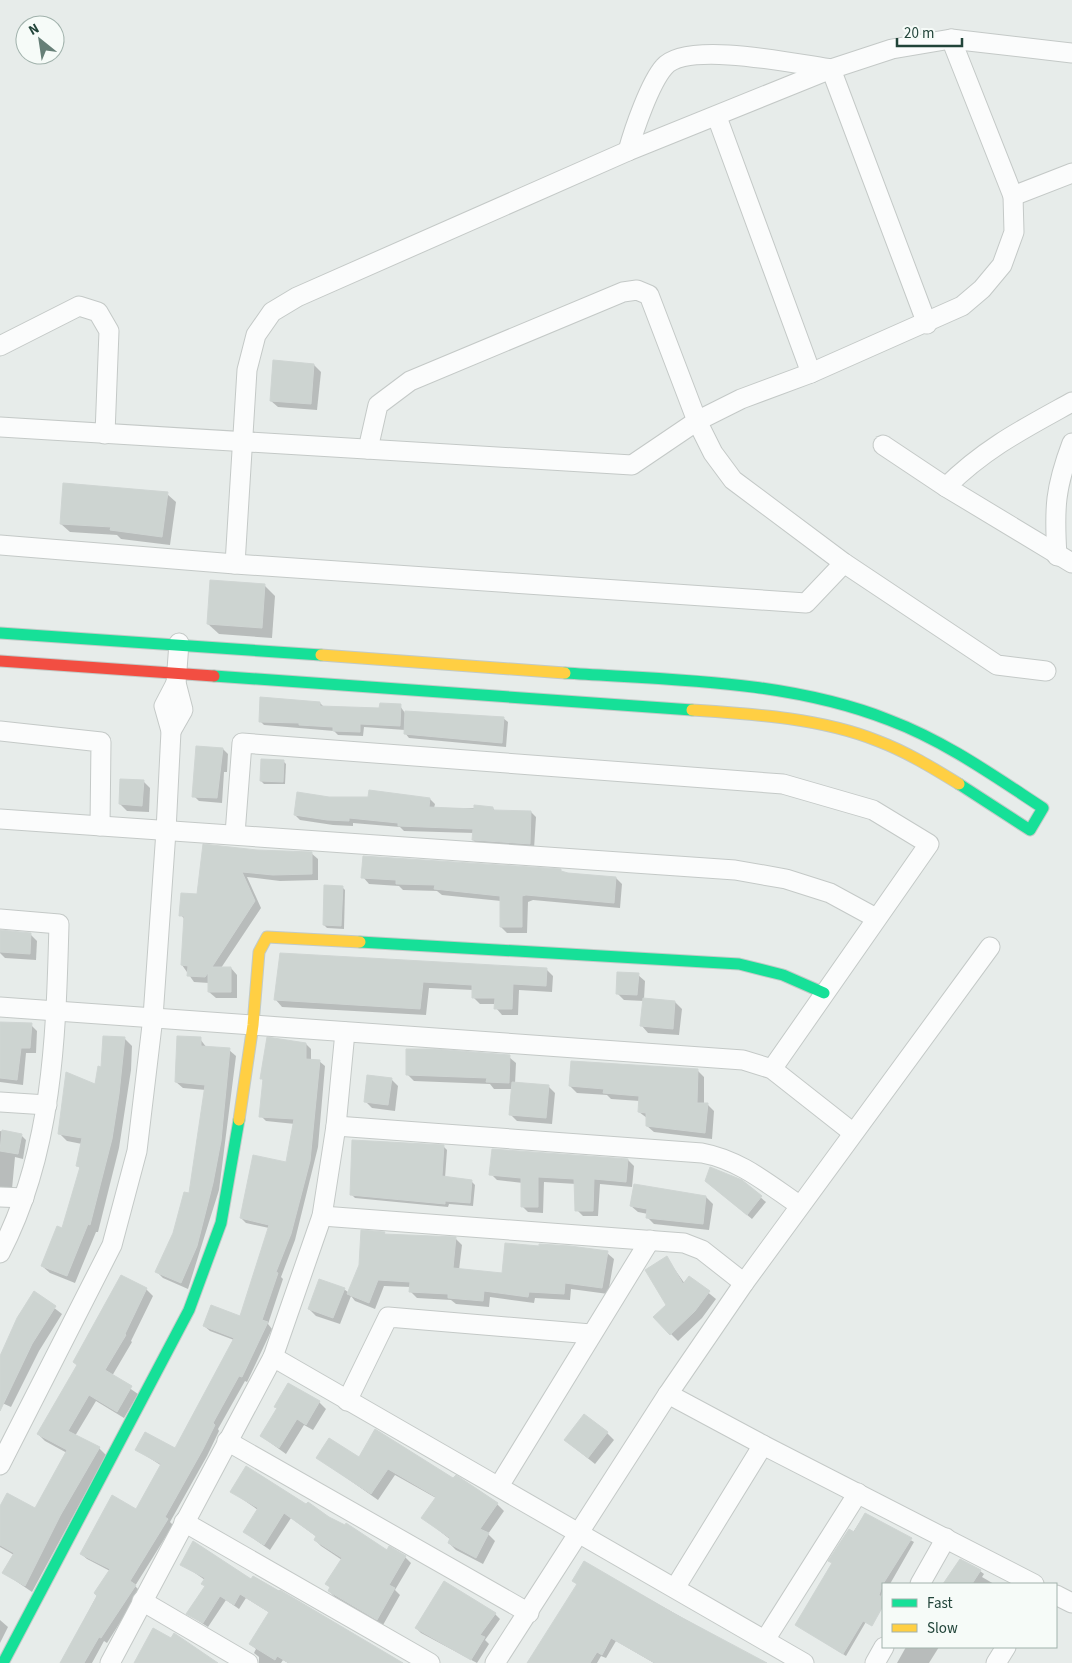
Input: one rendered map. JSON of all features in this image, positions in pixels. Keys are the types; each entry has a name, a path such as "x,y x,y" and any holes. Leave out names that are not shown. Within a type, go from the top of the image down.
{"street":[{"path":"235,564 247,370 256,335 272,312 297,297 628,151 717,117 831,69 892,49 951,39 1072,53"},
{"path":"0,427 632,465 697,421 741,399 811,373 927,324 962,306 982,289 1002,264 1014,232 1013,196 951,39"},
{"path":"628,151 650,94 664,66 683,55 728,54 831,69"},
{"path":"831,69 927,324"},
{"path":"717,117 811,373"},
{"path":"1013,196 1072,173"},
{"path":"368,450 378,405 410,381 623,292 637,290 649,295 697,421 713,454 733,480 844,563 997,665 1046,671"},
{"path":"0,346 79,306 98,312 109,331 104,434"},
{"path":"946,488 969,465 995,445 1072,402"},
{"path":"1065,559 1054,511 1060,476 1072,443"},
{"path":"883,445 946,488 1065,559"},
{"path":"0,545 235,564 806,603 844,563"},
{"path":"0,633 179,643 717,685 810,697 866,712 944,744 1044,808 1030,830 896,748 861,736 808,724 719,712 176,679 0,661"},
{"path":"0,1465 112,1245 137,1151 153,1017 166,831 171,730 164,706 176,679 179,643"},
{"path":"0,731 101,742 100,826"},
{"path":"235,834 242,744 783,784 873,810 929,844 772,1069"},
{"path":"0,819 735,870 786,879 830,893 876,918"},
{"path":"0,919 59,924 57,1010 47,1105 39,1151 24,1198 0,1253"},
{"path":"3,1663 189,1310 221,1223 235,1147 253,1025 259,952 267,937 739,964 774,971 824,993"},
{"path":"495,1663 529,1613 668,1394 744,1283 852,1132 990,947"},
{"path":"0,1007 743,1060 772,1069 852,1132"},
{"path":"110,1663 273,1358 322,1216 336,1126 345,1032"},
{"path":"0,1102 47,1105"},
{"path":"336,1126 702,1153 719,1156 738,1164 799,1205"},
{"path":"0,1197 24,1198"},
{"path":"322,1216 684,1243 702,1250 744,1283"},
{"path":"499,1486 650,1240"},
{"path":"348,1401 388,1318 591,1334"},
{"path":"273,1358 499,1486 804,1663"},
{"path":"668,1394 762,1445 1032,1583"},
{"path":"227,1441 529,1613"},
{"path":"675,1588 762,1445"},
{"path":"765,1640 858,1493"},
{"path":"184,1522 430,1663"},
{"path":"921,1583 946,1538"},
{"path":"1057,1596 1072,1603"},
{"path":"142,1601 248,1663"},
{"path":"875,1663 883,1648"},
{"path":"996,1663 1005,1648"}],"building":[{"path":"273,360 314,364 311,404 270,401"},
{"path":"63,483 168,492 162,537 110,530 111,527 60,524"},
{"path":"210,580 265,584 262,628 207,624"},
{"path":"260,697 320,702 320,706 379,708 380,703 401,704 400,726 360,724 360,732 333,731 333,727 299,725 299,723 259,722"},
{"path":"405,711 504,717 502,743 404,734"},
{"path":"196,746 223,748 217,798 192,797"},
{"path":"261,759 284,760 283,782 260,781"},
{"path":"120,779 144,780 142,806 119,804"},
{"path":"369,790 430,798 429,807 474,809 474,805 493,807 493,810 531,811 530,844 472,840 473,829 398,826 398,823 349,818 349,821 327,820 294,815 297,792 329,797 368,797"},
{"path":"203,844 257,850 312,852 312,874 273,875 242,872 255,901 212,967 231,967 231,992 208,992 208,973 205,977 187,976 188,966 181,965 184,916 179,916 181,893 197,894"},
{"path":"363,856 561,869 561,871 568,873 616,877 614,903 526,895 522,896 522,927 500,927 500,896 434,889 435,885 396,884 396,880 361,878"},
{"path":"324,885 343,886 341,926 323,925"},
{"path":"0,930 31,933 30,954 0,952"},
{"path":"280,953 547,968 546,986 513,984 512,1009 494,1009 495,998 472,998 472,985 423,982 420,1009 274,1000"},
{"path":"617,972 639,973 637,995 616,994"},
{"path":"643,998 675,1001 673,1029 640,1026"},
{"path":"0,1022 32,1023 30,1048 21,1048 17,1080 0,1078"},
{"path":"103,1036 125,1037 119,1094 112,1139 90,1225 88,1224 67,1276 41,1266 57,1226 62,1228 80,1167 76,1166 82,1138 58,1134 66,1072 95,1084 98,1066 101,1067"},
{"path":"177,1036 201,1037 201,1046 230,1048 221,1141 213,1183 197,1246 181,1283 155,1272 173,1233 184,1192 189,1193 205,1085 175,1082"},
{"path":"267,1037 306,1043 306,1059 320,1060 310,1161 291,1234 276,1272 278,1273 262,1320 268,1322 242,1377 239,1376 213,1423 215,1425 202,1451 165,1517 168,1519 130,1581 136,1585 101,1638 99,1637 84,1663 60,1663 97,1596 94,1593 110,1569 80,1554 112,1495 136,1509 161,1464 135,1450 145,1432 175,1448 234,1338 203,1326 211,1305 240,1316 269,1225 240,1218 253,1155 286,1162 294,1119 259,1117 263,1079 260,1079"},
{"path":"406,1049 435,1049 510,1055 509,1083 486,1082 487,1078 406,1075"},
{"path":"571,1061 698,1069 697,1103 708,1103 705,1133 646,1126 646,1113 638,1112 639,1096 603,1093 604,1089 569,1086"},
{"path":"367,1075 392,1078 388,1105 364,1102"},
{"path":"512,1082 549,1085 546,1118 509,1115"},
{"path":"2,1130 22,1134 18,1154 0,1151"},
{"path":"352,1140 444,1145 442,1176 472,1180 470,1203 445,1201 445,1204 350,1195"},
{"path":"492,1149 628,1159 626,1182 594,1179 593,1211 575,1211 574,1179 538,1177 538,1207 521,1207 521,1178 489,1175"},
{"path":"710,1167 742,1180 762,1196 747,1215 705,1181"},
{"path":"634,1184 706,1196 703,1224 646,1218 647,1209 630,1206"},
{"path":"361,1230 385,1232 384,1234 456,1237 453,1268 502,1273 505,1243 570,1246 608,1251 602,1288 565,1283 564,1294 529,1292 528,1297 484,1291 483,1301 448,1298 448,1294 409,1292 410,1282 378,1280 369,1303 347,1294 359,1265"},
{"path":"667,1256 683,1284 689,1276 710,1291 695,1311 670,1335 653,1317 666,1305 645,1270"},
{"path":"121,1275 147,1288 126,1335 105,1370 132,1386 117,1412 89,1395 68,1431 100,1447 60,1516 25,1586 2,1573 14,1553 0,1545 0,1506 7,1493 35,1508 67,1450 37,1434 77,1365 73,1362"},
{"path":"319,1279 345,1288 333,1318 308,1309"},
{"path":"34,1291 56,1306 32,1344 0,1411 0,1356 17,1318"},
{"path":"288,1383 320,1401 306,1425 297,1419 279,1448 260,1436 277,1408 274,1407"},
{"path":"584,1414 608,1432 588,1458 564,1440"},
{"path":"375,1429 453,1478 456,1475 498,1503 480,1529 489,1533 476,1558 448,1543 450,1538 421,1518 436,1497 388,1469 371,1494 316,1458 329,1438 359,1457"},
{"path":"246,1466 306,1504 308,1502 329,1517 345,1525 346,1523 387,1550 389,1546 406,1556 389,1585 395,1588 377,1620 328,1591 330,1587 325,1584 342,1558 314,1540 316,1536 284,1513 264,1545 243,1532 258,1508 230,1492"},
{"path":"865,1513 912,1538 882,1583 879,1595 882,1597 882,1608 872,1626 863,1621 843,1654 795,1625 832,1563 828,1561 849,1529 854,1532"},
{"path":"193,1541 251,1579 253,1576 280,1590 403,1663 289,1663 277,1656 275,1660 249,1644 269,1612 240,1594 234,1605 220,1596 203,1623 186,1614 205,1586 201,1584 205,1578 180,1565"},
{"path":"960,1559 981,1570 973,1583 944,1583"},
{"path":"584,1561 675,1614 767,1663 655,1663 611,1638 602,1655 597,1652 590,1663 527,1663 577,1584 572,1581"},
{"path":"444,1581 496,1613 480,1635 485,1637 471,1660 415,1628"},
{"path":"153,1628 171,1638 174,1633 218,1663 134,1663"}],"traffic: fast":[{"path":"0,633 321,655"},
{"path":"565,673 729,684 770,689 850,707 910,728 930,738 969,760 1043,808 1030,830 959,784"},
{"path":"214,676 692,710"},
{"path":"360,942 739,964 783,975 824,993"},
{"path":"3,1663 189,1310 221,1223 239,1120"}],"traffic: slow":[{"path":"321,655 565,673"},
{"path":"692,710 786,718 856,733 899,750 959,784"},
{"path":"239,1120 253,1025 259,952 267,937 360,942"}],"traffic: jam":[{"path":"0,661 214,676"}]}
